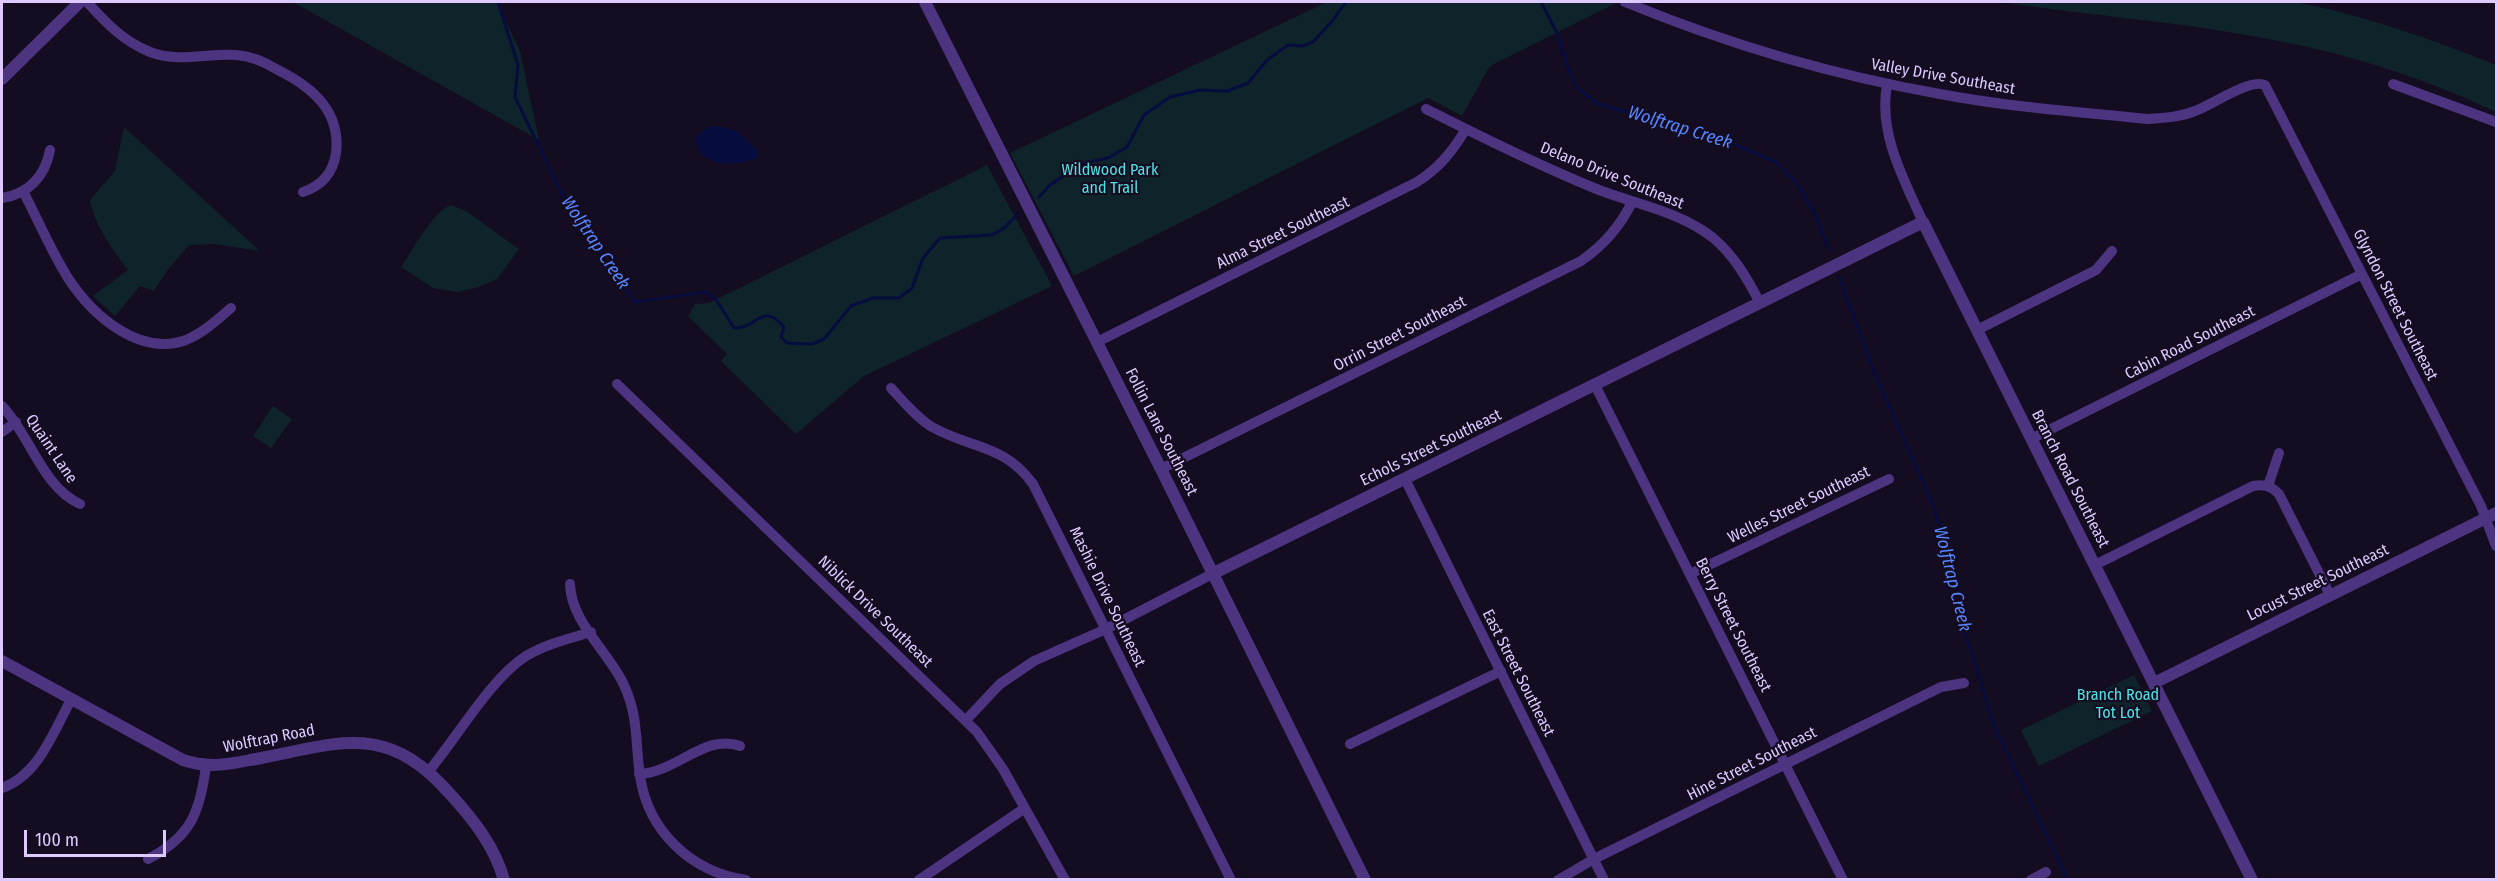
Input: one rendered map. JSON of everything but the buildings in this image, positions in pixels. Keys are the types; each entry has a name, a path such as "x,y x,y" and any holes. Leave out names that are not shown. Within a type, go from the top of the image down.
{"street":[{"path":"2,79 80,2"},
{"path":"87,2 111,29 139,48 154,54 182,58 223,54 252,58 294,78 316,94 324,103 334,124 335,156 327,176 321,183 303,192"},
{"name":"Follin Lane Southeast","path":"925,2 1214,573 1365,879"},
{"name":"Valley Drive Southeast","path":"1625,2 1761,52 1887,85 1997,103 2148,119 2167,118 2194,111 2254,82 2259,82"},
{"name":"Glyndon Street Southeast","path":"2259,82 2267,87 2362,274 2491,516 2496,546"},
{"path":"2393,84 2496,122"},
{"name":"Branch Road Southeast","path":"1887,85 1885,108 1892,148 1923,222 2252,879"},
{"name":"Delano Drive Southeast","path":"1426,109 1589,185 1684,220 1712,237 1736,261 1760,303"},
{"name":"Alma Street Southeast","path":"1097,342 1417,182 1449,156 1466,129"},
{"path":"2,198 23,191 39,179 50,150"},
{"path":"23,191 67,277 78,291 120,331 131,337 156,344 184,340 206,328 231,308"},
{"name":"Orrin Street Southeast","path":"1161,469 1581,261 1609,238 1624,219 1632,202"},
{"name":"Echols Street Southeast","path":"966,720 983,700 1014,674 1034,661 1106,628 1923,222"},
{"path":"1977,330 2096,270 2112,251"},
{"name":"Cabin Road Southeast","path":"2031,439 2362,274"},
{"name":"Niblick Drive Southeast","path":"617,384 966,720 985,741 1065,879"},
{"name":"Berry Street Southeast","path":"1595,385 1843,879"},
{"name":"Mashie Drive Southeast","path":"891,388 930,426 1002,454 1023,471 1047,510 1231,879"},
{"name":"Quaint Lane","path":"2,406 16,422 55,486 62,494 80,504"},
{"path":"2,432 16,422"},
{"path":"2268,486 2279,453"},
{"name":"East Street Southeast","path":"1405,479 1604,879"},
{"name":"Welles Street Southeast","path":"1690,574 1889,479"},
{"path":"2095,565 2253,486 2268,486 2279,494 2330,595"},
{"name":"Locust Street Southeast","path":"2154,683 2491,516"},
{"path":"570,584 576,612 614,666 627,692 638,737 639,774 650,811 669,840 699,865 728,876 746,879"},
{"path":"428,772 498,682 514,666 549,645 591,632"},
{"name":"Wolftrap Road","path":"2,661 183,760 206,766 219,766 355,741 387,748 402,755 441,783 474,820 504,879"},
{"path":"1350,744 1502,671"},
{"name":"Hine Street Southeast","path":"1558,879 1941,687 1964,683"},
{"path":"2,788 19,780 37,762 71,700"},
{"path":"639,774 663,770 710,745 728,742 740,746"},
{"path":"148,859 173,843 193,820 202,794 206,766"},
{"path":"919,879 1025,808"},
{"path":"2031,879 2046,872"}],"green space":[{"path":"293,2 497,2 520,51 539,140"},
{"name":"Wildwood Park and Trail","path":"1327,2 1618,2 1490,66 1462,116 1428,98 1074,276 1010,153"},
{"path":"2000,2 2295,2 2321,7 2397,29 2496,65 2496,112 2439,87 2379,66 2288,43 2193,27"},
{"path":"124,127 260,251 214,244 189,245 166,272 154,291 140,286 115,316 93,296 128,270 100,228 90,200 115,171"},
{"path":"987,165 1052,286 864,376 796,434 721,361 727,354 688,316 695,304 709,303"},
{"path":"451,205 466,211 519,249 497,279 476,288 457,292 433,288 401,267 430,223"},
{"path":"273,406 292,419 271,448 253,436"},
{"name":"Branch Road Tot Lot","path":"2134,675 2152,711 2039,766 2021,730"}],"shaded area":[{"path":"716,126 738,131 758,151 757,158 729,164 711,161 704,156 698,149 695,139 705,128"}],"waterway":[{"name":"Wolftrap Creek","path":"498,2 518,65 515,97 573,217 635,302 706,292 717,301 734,328 770,316 784,327 781,337 787,343 812,344 824,339 851,306 873,298 899,298 912,288 923,258 940,238 992,235 1004,228 1018,214"},
{"name":"Wolftrap Creek","path":"1039,197 1050,185 1081,164 1108,158 1127,147 1144,115 1170,97 1200,90 1227,91 1248,83 1267,60 1288,45 1302,46 1313,42 1346,2"},
{"name":"Wolftrap Creek","path":"1541,2 1558,35 1576,87 1598,104 1715,136 1776,162 1797,183 1815,214 1829,250"},
{"name":"Wolftrap Creek","path":"1839,277 1874,372 1934,507 1962,604 1959,613 1995,728 2068,880"}]}
